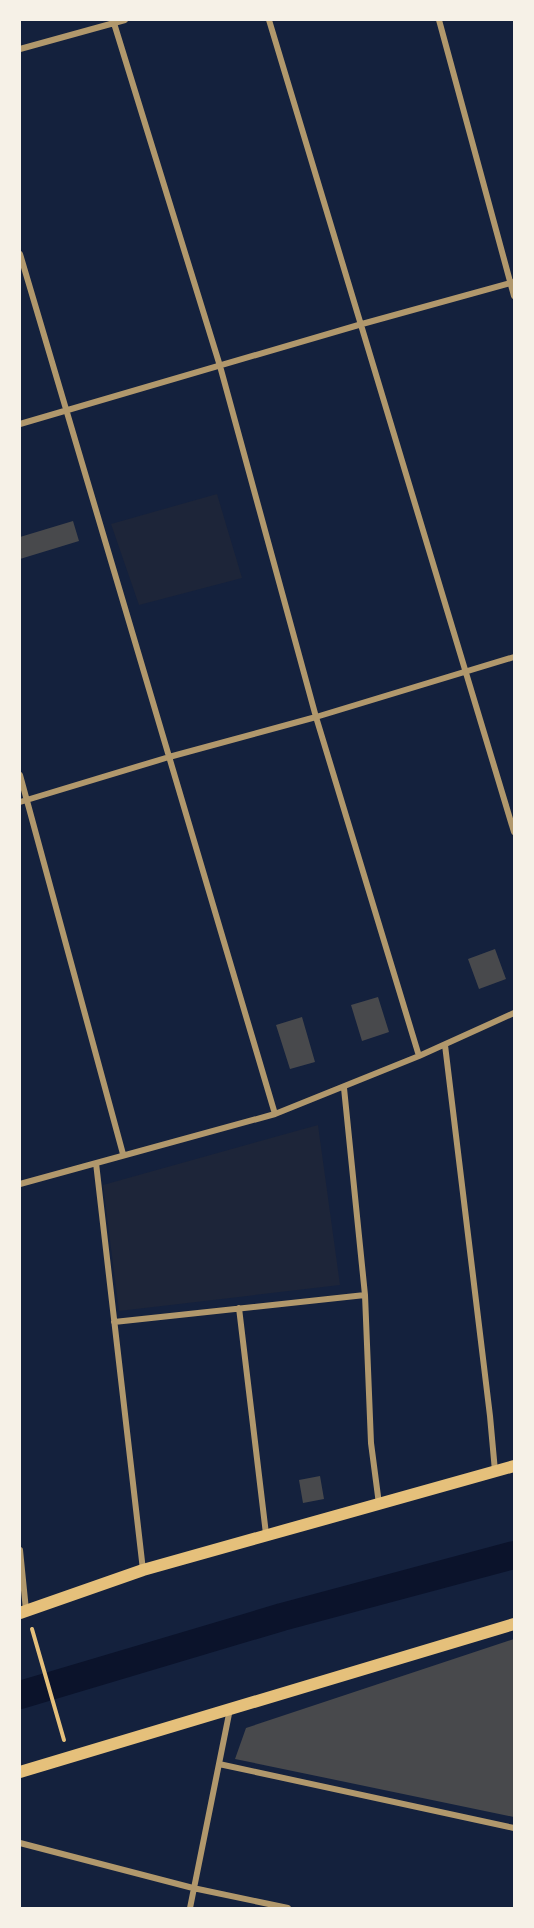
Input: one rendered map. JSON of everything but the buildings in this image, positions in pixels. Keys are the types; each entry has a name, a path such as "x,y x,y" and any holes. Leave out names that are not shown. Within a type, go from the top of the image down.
{"main road":[{"path":"23,1612 143,1570 514,1466"},
{"path":"20,1772 514,1624"}],"street":[{"path":"20,49 113,21 125,20"},
{"path":"269,20 514,832"},
{"path":"439,20 513,283 514,296"},
{"path":"113,21 220,366 316,717 419,1056"},
{"path":"20,254 275,1114"},
{"path":"20,424 362,324 513,283"},
{"path":"20,802 169,756 316,717 514,657"},
{"path":"20,775 123,1154"},
{"path":"20,1184 275,1114 344,1088 514,1013"},
{"path":"445,1045 495,1471"},
{"path":"344,1088 364,1295 370,1443 379,1504"},
{"path":"96,1163 143,1570"},
{"path":"114,1322 364,1295"},
{"path":"239,1308 266,1534"},
{"path":"20,1550 23,1612"},
{"path":"190,1908 230,1709"},
{"path":"219,1764 514,1828"},
{"path":"20,1843 193,1888 288,1908"}],"path":[{"path":"36,1645 59,1723"}],"shaded area":[{"path":"217,494 242,578 139,605 111,524"},
{"path":"318,1125 340,1285 119,1311 103,1185"}],"waterway":[{"path":"20,1695 282,1617 514,1555"}]}
